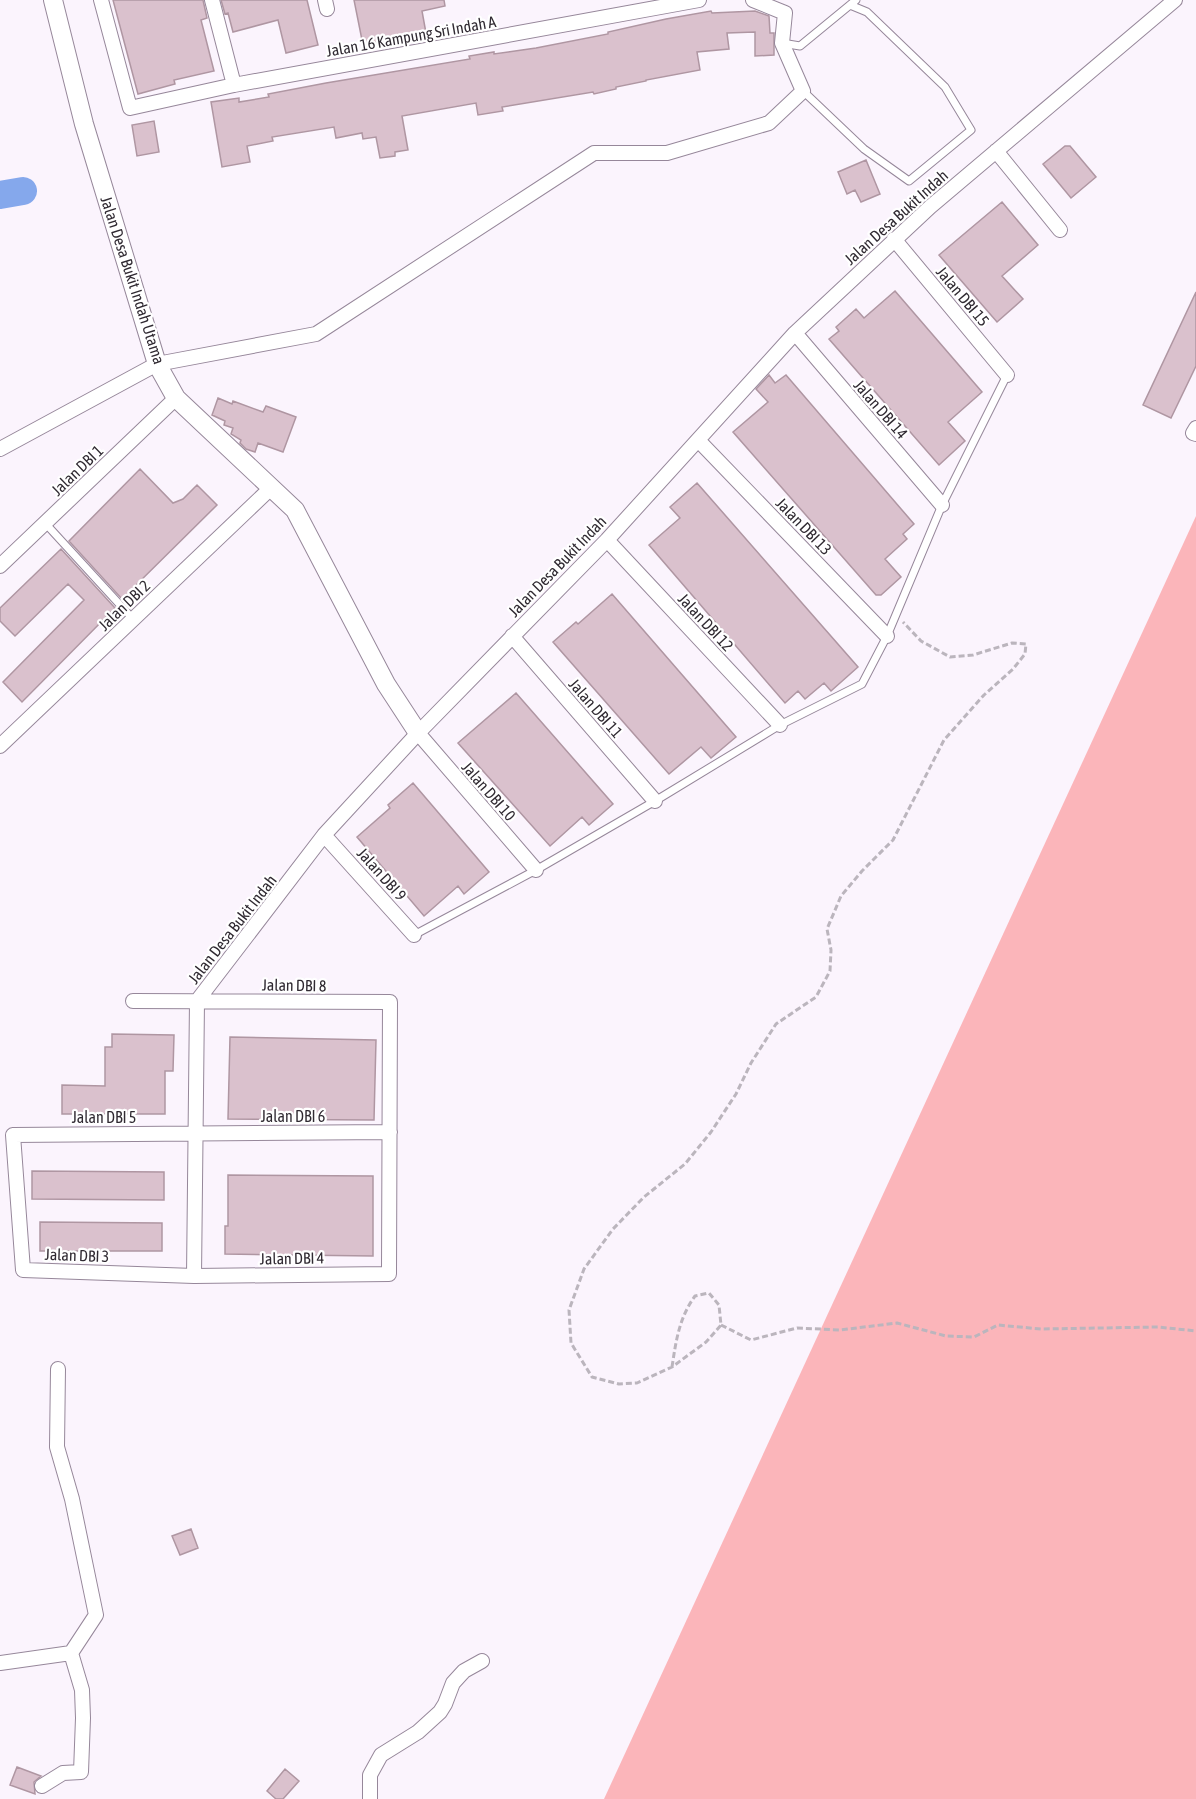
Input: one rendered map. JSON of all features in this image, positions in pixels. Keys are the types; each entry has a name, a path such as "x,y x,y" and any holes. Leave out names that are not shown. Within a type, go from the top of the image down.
{"street":[{"name":"Jalan Desa Bukit Indah Utama","path":"53,0 84,124 157,364 176,398 295,510 386,684 418,733"},
{"name":"Jalan 16 Kampung Sri Indah A","path":"100,0 130,108 234,85 649,5 699,0"},
{"path":"212,0 234,85"},
{"path":"0,449 157,364 316,334 594,153 667,153 769,123 803,91 782,43 785,13 753,0"},
{"name":"Jalan Desa Bukit Indah","path":"194,1276 197,1000 324,835 418,733 607,540 795,333 894,239 1175,0"},
{"path":"996,151 1060,230"},
{"name":"Jalan DBI 15","path":"894,239 1007,375"},
{"name":"Jalan DBI 14","path":"795,333 942,506"},
{"name":"Jalan DBI 1","path":"0,566 176,398"},
{"name":"Jalan DBI 13","path":"698,440 887,636"},
{"name":"Jalan DBI 2","path":"0,746 272,487"},
{"name":"Jalan DBI 12","path":"607,540 780,725"},
{"name":"Jalan DBI 11","path":"512,636 655,801"},
{"name":"Jalan DBI 10","path":"418,733 536,870"},
{"name":"Jalan DBI 9","path":"324,835 414,935"},
{"name":"Jalan DBI 8","path":"133,1001 390,1002 390,1132"},
{"name":"Jalan DBI 6","path":"196,1133 390,1132"},
{"name":"Jalan DBI 4","path":"194,1276 389,1274 390,1132"},
{"name":"Jalan DBI 5","path":"13,1135 196,1133"},
{"name":"Jalan DBI 3","path":"13,1135 23,1270 194,1276"},
{"path":"0,1663 71,1653 96,1615 72,1499 57,1447 58,1369"},
{"path":"42,1786 63,1773 81,1772 82,1690 71,1653"},
{"path":"370,1799 370,1775 381,1755 418,1732 440,1712 453,1683 464,1671 482,1661"}],"lane":[{"path":"782,43 800,46 853,2 867,12 945,87 971,130 909,181 864,149 803,91"},
{"path":"414,935 536,870 780,725 862,684 887,636 942,506 1007,375"},
{"path":"45,523 134,619"}],"path":[{"path":"672,1367 677,1334 686,1309 695,1296 709,1293 719,1305 721,1324 706,1342 672,1367 637,1383 619,1384 592,1377 571,1343 569,1310 584,1269 613,1229 644,1197 686,1164 736,1094 751,1063 776,1024 816,997 830,971 831,950 827,929 841,896 892,840 944,740 1025,654 1026,644 1012,643 973,655 951,657 921,641 896,615"},
{"path":"721,1324 751,1340 797,1328 840,1330 897,1323 946,1336 974,1337 998,1325 1041,1329 1158,1327 1196,1331"}],"shaded area":[{"path":"1196,516 1196,1799 604,1799"}],"building":[{"path":"113,0 203,0 207,18 201,20 214,71 174,80 175,84 138,94"},
{"path":"221,0 307,0 318,45 286,53 278,20 233,32 228,13 225,14"},
{"path":"354,0 444,0 445,6 422,11 426,33 363,45"},
{"path":"711,11 712,13 755,11 769,16 770,33 774,33 774,55 755,56 755,32 727,33 729,49 697,52 700,70 646,80 594,94 593,92 502,107 503,111 478,115 476,103 402,116 408,150 395,152 395,156 380,158 376,137 363,139 362,133 336,138 334,127 272,137 273,141 247,146 250,162 222,167 211,102 239,98 239,102 269,97 268,94 470,59 469,56 536,48"},
{"path":"154,121 159,152 137,156 132,125"},
{"path":"1065,146 1070,146 1096,177 1071,198 1043,164"},
{"path":"866,160 880,194 861,202 855,190 847,194 838,172"},
{"path":"1002,202 1038,245 1002,276 1023,299 997,322 939,255"},
{"path":"895,291 982,392 948,422 965,441 939,465 829,339 839,331 836,327 856,309 864,318"},
{"path":"1196,292 1196,366 1171,418 1143,405"},
{"path":"769,375 775,383 786,375 914,524 903,534 907,539 885,559 901,577 881,595 876,595 733,432 768,402 756,389"},
{"path":"218,398 263,412 266,406 296,417 283,452 258,443 255,452 246,449 240,443 241,440 231,434 233,428 224,425 225,421 212,415"},
{"path":"140,469 173,503 183,499 197,485 217,505 122,599 69,541"},
{"path":"697,483 858,667 831,691 824,683 805,699 798,691 785,703 649,545 680,518 670,507"},
{"path":"61,549 115,608 22,702 3,682 84,600 68,584 15,636 0,621 0,608"},
{"path":"612,594 736,737 711,758 701,747 669,774 553,642 576,622 578,624"},
{"path":"516,693 613,804 589,825 582,817 550,846 458,743"},
{"path":"413,783 489,872 464,894 458,886 424,916 357,837 390,808 388,805"},
{"path":"112,1034 174,1035 173,1071 165,1071 165,1114 62,1114 62,1085 105,1086 105,1047 112,1047"},
{"path":"230,1037 376,1040 374,1120 228,1119"},
{"path":"32,1171 164,1172 164,1200 32,1199"},
{"path":"228,1175 373,1176 373,1256 225,1254 225,1226 228,1226"},
{"path":"40,1222 162,1223 162,1251 40,1251"},
{"path":"191,1529 198,1548 180,1555 172,1536"},
{"path":"17,1767 41,1776 34,1782 35,1794 10,1785"},
{"path":"285,1769 299,1781 283,1799 276,1799 267,1791"}],"waterway":[{"path":"0,195 23,191"}]}
